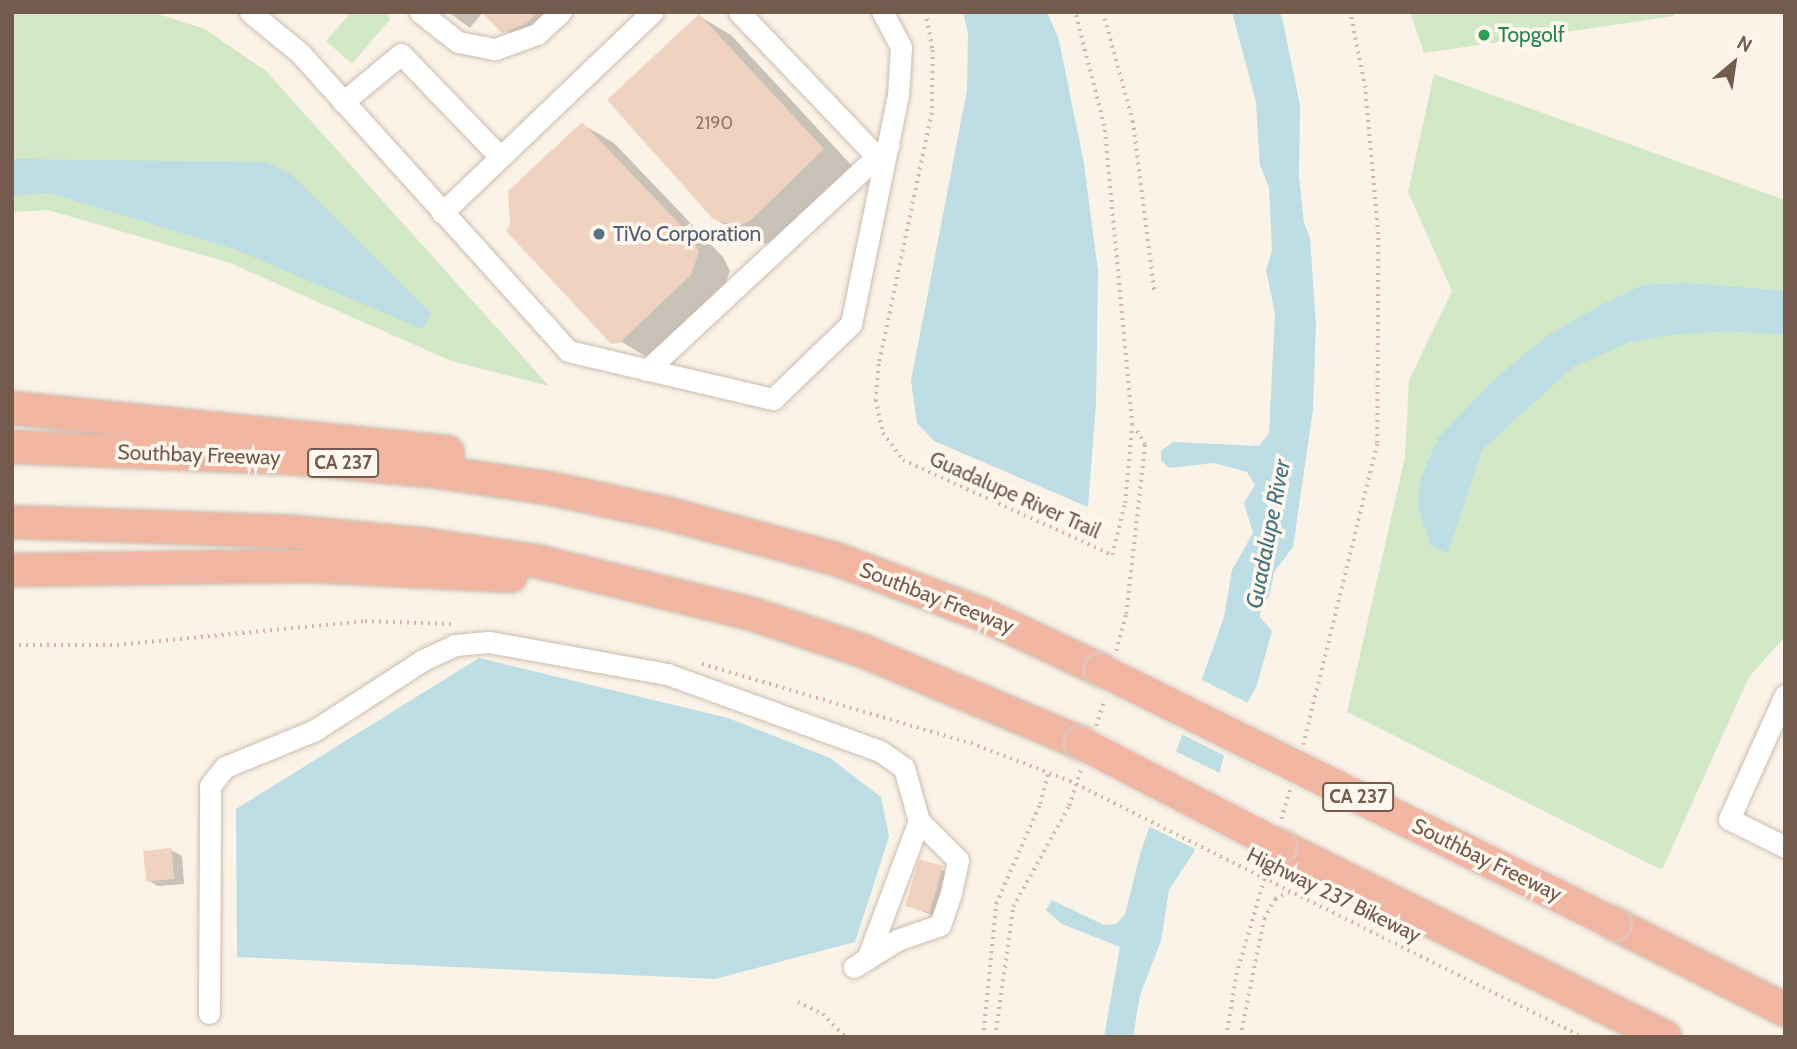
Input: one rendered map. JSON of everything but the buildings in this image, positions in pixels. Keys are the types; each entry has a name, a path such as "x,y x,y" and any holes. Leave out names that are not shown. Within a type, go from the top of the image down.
{"highway":[{"path":"12,408 339,439 528,464 603,478 669,514"},
{"name":"Southbay Freeway","path":"12,447 291,458 431,471 548,488 774,540 884,576 984,615 1101,670 1785,1010"},
{"path":"12,522 293,533 421,544 540,562 649,586 863,652 1081,743 1665,1037"},
{"path":"12,570 314,566 649,586"}],"street":[{"path":"250,12 299,53 568,351 773,399 851,324 901,47 882,12"},
{"path":"420,12 458,42 495,50 537,34 561,12"},
{"path":"442,213 652,12"},
{"path":"739,12 883,151"},
{"path":"343,102 401,54 500,157"},
{"path":"647,370 883,151"},
{"path":"209,1013 210,786 225,766 315,730 423,660 455,645 489,642 667,674 880,751 904,768 919,821 958,860 940,925 897,940 860,963 919,821"},
{"path":"1785,695 1729,819 1785,847"}],"path":[{"name":"Guadalupe River Trail","path":"926,12 933,50 932,113 879,364 876,400 883,433 903,460 925,473 1112,555 1125,503 1132,425 1104,126 1075,12"},
{"path":"1102,12 1133,121 1155,294"},
{"path":"1302,748 1377,443 1378,234 1365,88 1350,12"},
{"path":"983,1037 996,904 1040,804 1049,770"},
{"path":"1226,1037 1236,975 1277,843 1294,775"},
{"name":"Highway 237 Bikeway","path":"1070,780 1583,1037"},
{"path":"1240,1037 1264,919 1275,899 1290,891"},
{"path":"798,1002 823,1014 845,1037"}],"green space":[{"path":"12,12 152,12 205,29 267,72 549,386 451,361 230,263 48,210 12,212"},
{"path":"351,12 384,12 391,18 352,64 326,41"},
{"name":"Topgolf","path":"1410,12 1674,12 1674,16 1424,53"},
{"path":"1434,74 1785,200 1785,637 1749,677 1662,870 1347,712 1405,457 1409,380 1452,291 1408,192"}],"water":[{"path":"963,12 1047,12 1059,40 1084,164 1098,271 1096,404 1088,507 934,441 917,423 911,381 967,90 968,33"},
{"name":"Guadalupe River","path":"1232,12 1280,12 1300,105 1299,177 1304,223 1310,238 1316,324 1313,409 1293,547 1274,572 1270,594 1259,616 1272,631 1256,688 1232,728 1199,844 1169,890 1161,941 1140,995 1133,1037 1104,1037 1120,947 1062,924 1046,910 1052,900 1104,925 1116,924 1125,914 1141,851 1224,617 1232,570 1253,533 1244,503 1255,485 1247,472 1214,463 1169,468 1161,460 1161,451 1173,442 1259,446 1269,433 1275,313 1266,270 1272,251 1269,187 1260,165 1256,102"},
{"path":"12,159 266,162 292,175 431,313 422,329 234,249 50,193 12,196"},
{"path":"1687,283 1785,291 1785,335 1727,331 1670,335 1630,342 1573,367 1482,450 1448,553 1431,546 1418,508 1420,480 1438,438 1495,379 1547,336 1597,307 1643,285"},
{"path":"479,658 728,718 830,758 881,797 889,837 855,942 715,979 237,957 236,809"}],"pier":[{"path":"1198,678 1250,704 1235,729 1227,757 1179,733"},
{"path":"1173,750 1222,774 1199,851 1146,825"}],"place":[{"name":"Topgolf","path":"1484,35"},
{"name":"TiVo Corporation","path":"599,234"}]}
